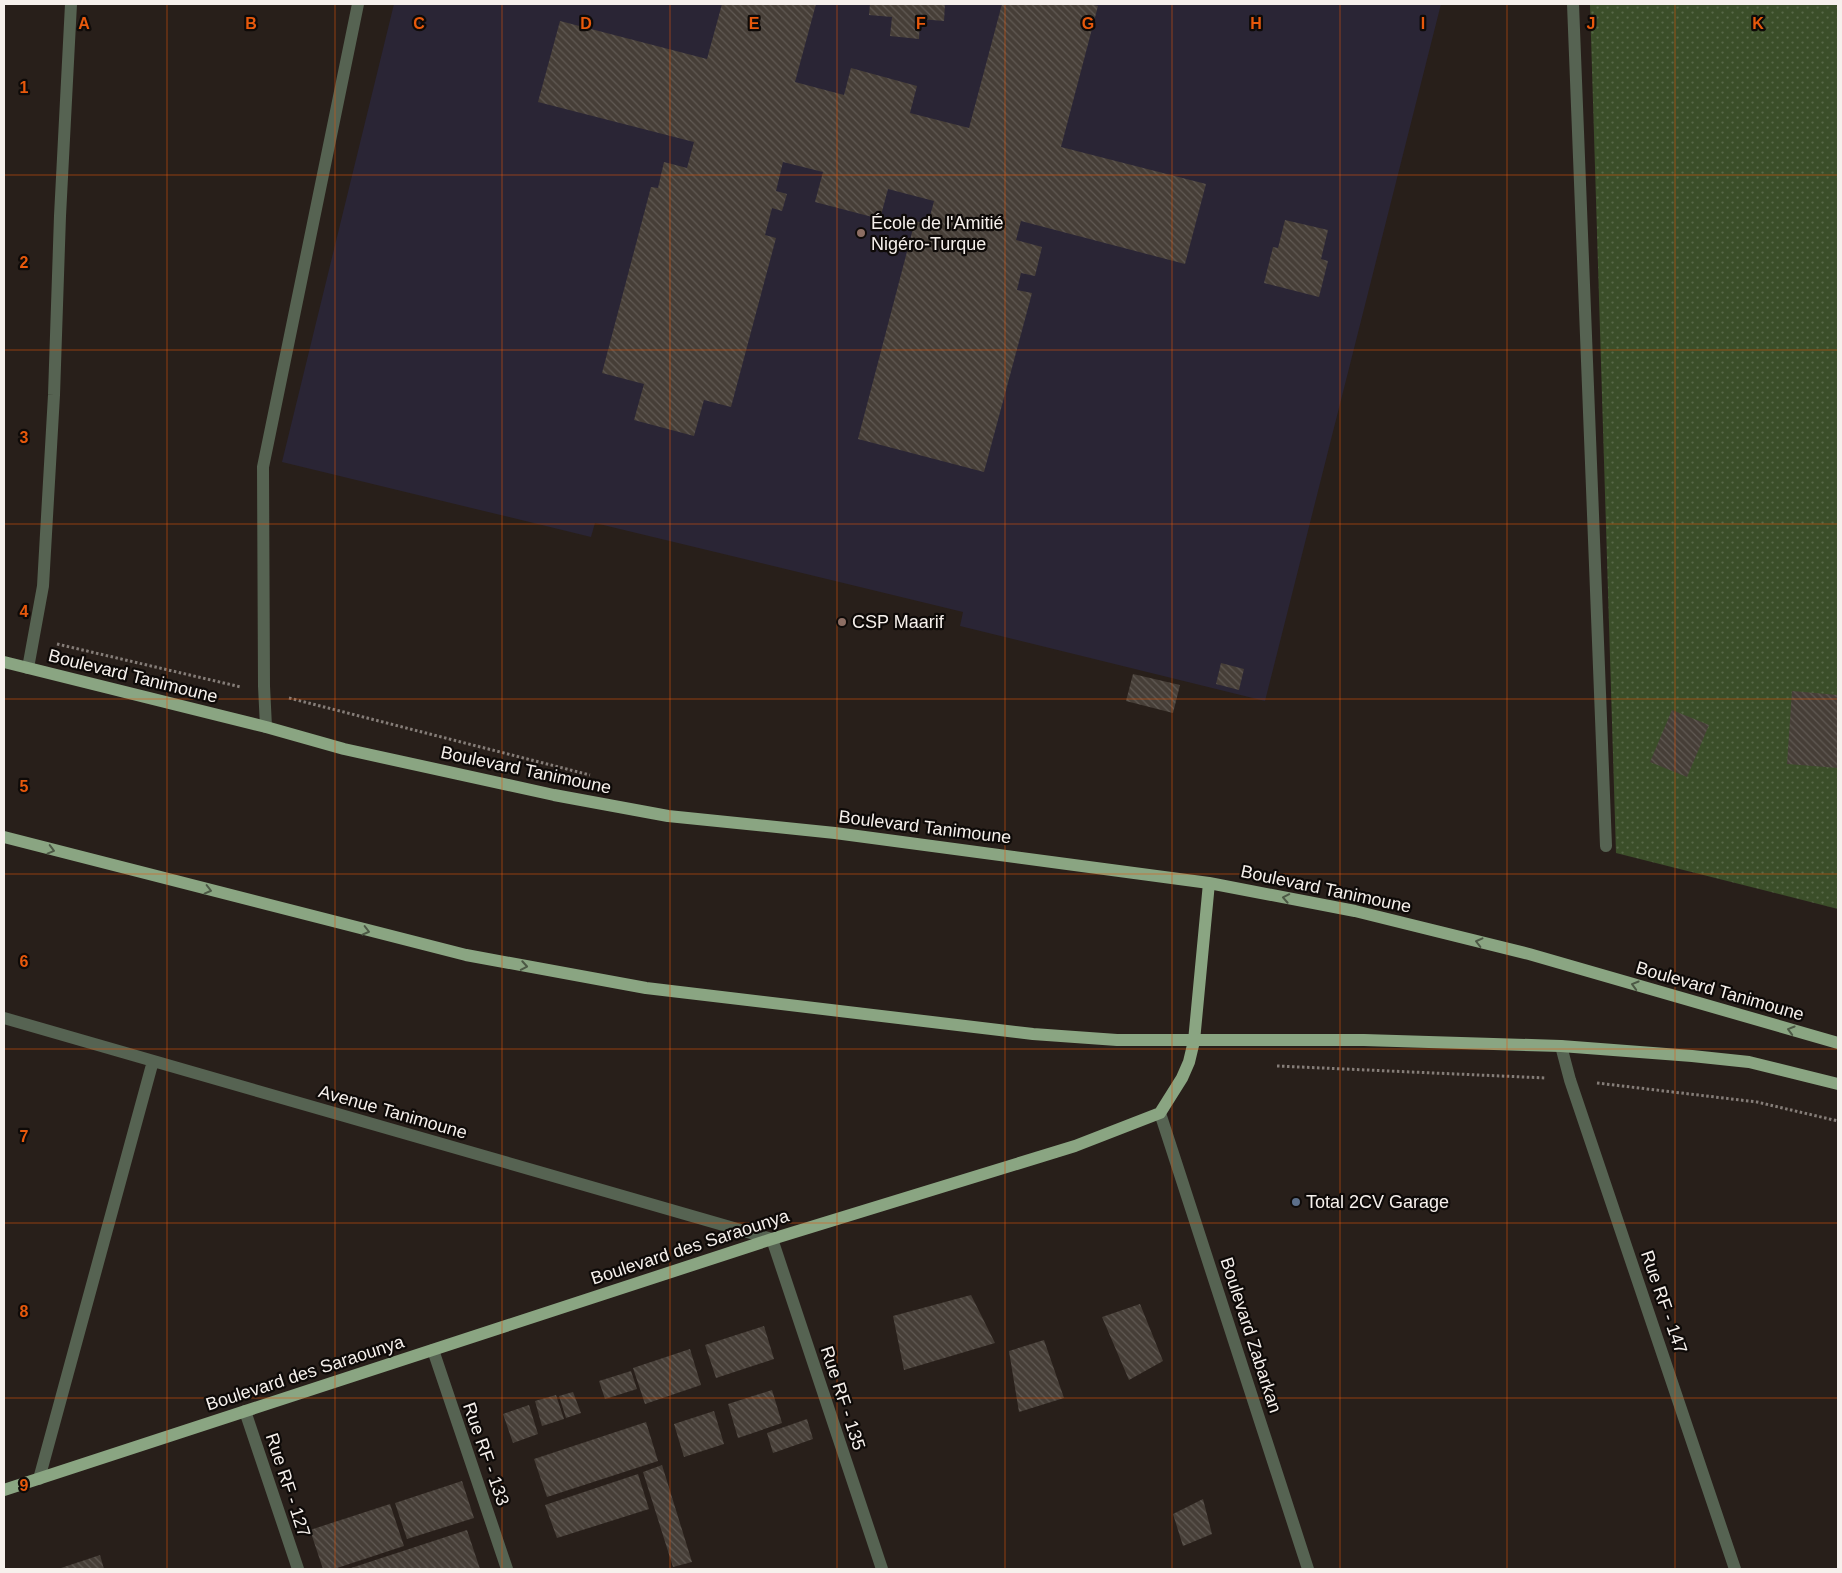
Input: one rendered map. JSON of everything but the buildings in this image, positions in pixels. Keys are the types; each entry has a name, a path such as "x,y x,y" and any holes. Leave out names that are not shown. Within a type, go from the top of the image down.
{"main road":[{"name":"Boulevard Tanimoune","path":"4,662 344,748 554,795 668,816 836,833 1209,883 1355,911 1528,954 1838,1043"},
{"path":"4,837 466,955 646,988 1033,1034 1117,1040 1364,1040 1561,1046 1749,1062 1838,1084"},
{"path":"1160,1112 1182,1078 1189,1062 1194,1041 1209,883"},
{"name":"Boulevard des Saraounya","path":"4,1490 772,1239 1075,1146 1160,1112"}],"street":[{"path":"28,668 43,586 54,395 60,216 71,4"},
{"path":"266,727 264,686 263,467 358,4"},
{"path":"1573,4 1606,846"},
{"name":"Avenue Tanimoune","path":"4,1018 772,1239"},
{"name":"Rue RF - 147","path":"1561,1046 1570,1080 1735,1569"},
{"path":"39,1479 153,1061"},
{"name":"Boulevard Zabarkan","path":"1160,1112 1308,1569"},
{"name":"Rue RF - 135","path":"772,1239 882,1569"},
{"name":"Rue RF - 133","path":"432,1350 507,1569"},
{"name":"Rue RF - 127","path":"245,1411 298,1569"}],"shaded area":[{"name":"École de l'Amitié Nigéro-Turque","path":"394,4 1441,4 1265,701 960,626 963,612 595,523 591,537 282,462"}],"green space":[{"path":"1590,4 1838,4 1838,909 1616,853"}],"place":[{"name":"École de l'Amitié Nigéro-Turque","path":"861,233"},
{"name":"CSP Maarif","path":"842,622"},
{"name":"Total 2CV Garage","path":"1296,1202"}]}
